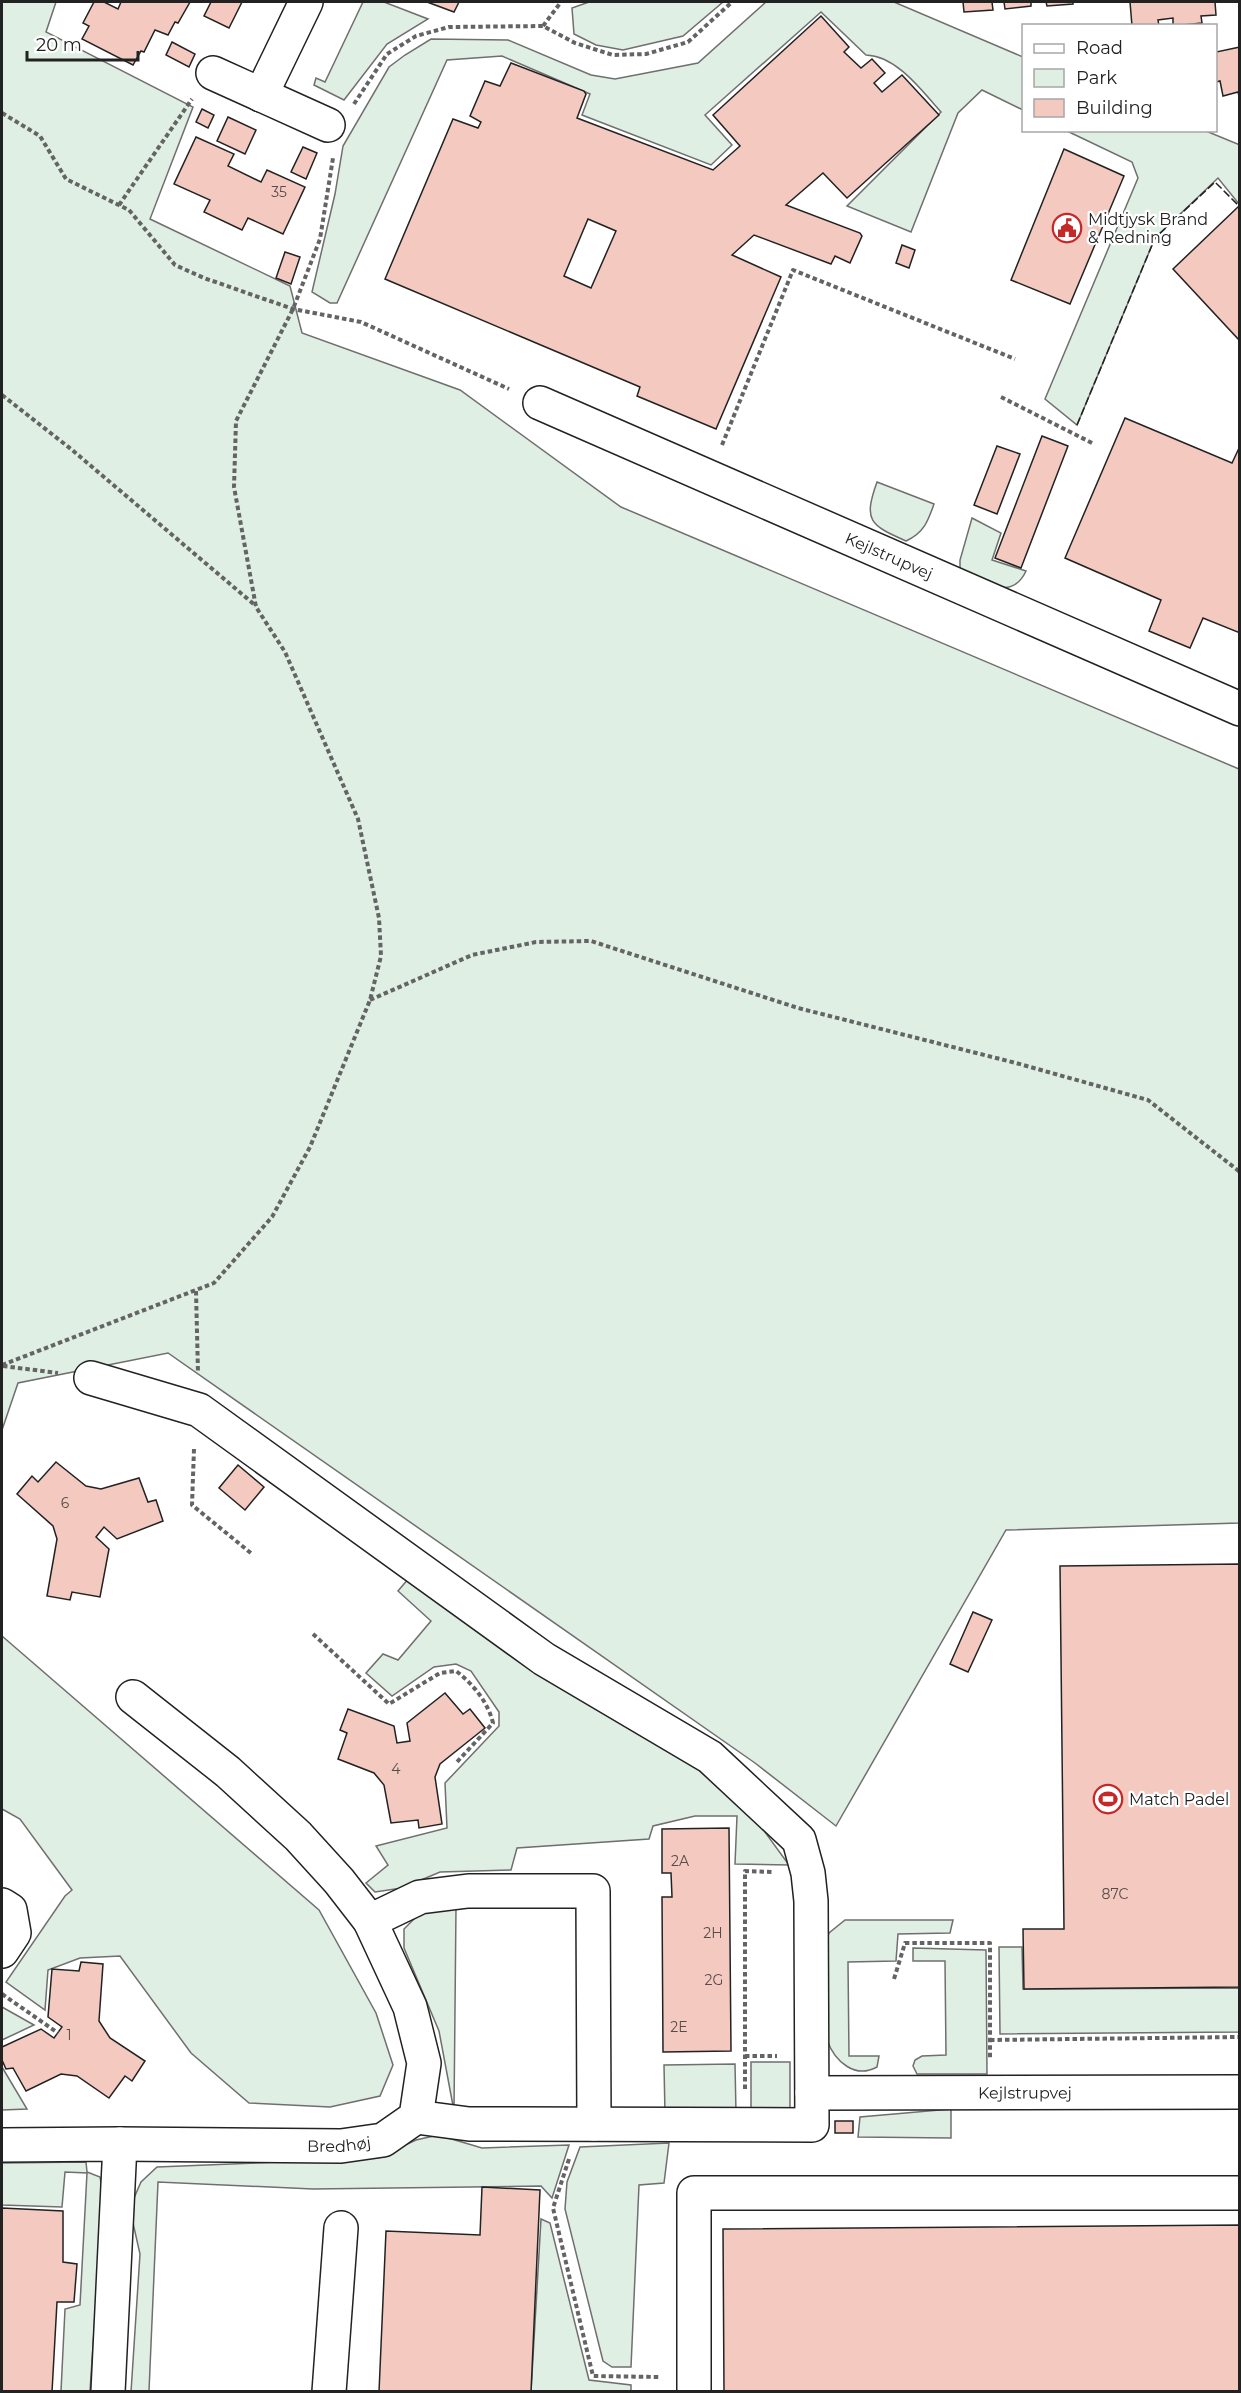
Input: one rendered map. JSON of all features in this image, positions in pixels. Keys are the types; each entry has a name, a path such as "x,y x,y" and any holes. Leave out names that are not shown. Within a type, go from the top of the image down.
{"street":[{"path":"261,95 306,2"},
{"path":"213,73 338,129"},
{"name":"Kejlstrupvej","path":"540,402 1239,709"},
{"path":"91,1378 200,1410 543,1659 710,1757 799,1840 808,1873 811,1901 812,2126 469,2124 416,2117 424,2063 410,2007 370,1921 339,1881 298,1836 228,1772 134,1697"},
{"path":"370,1921 420,1897 468,1891 593,1891 587,2124"},
{"path":"2,1905 10,1910 14,1933 2,1951"},
{"name":"Kejlstrupvej","path":"812,2093 1239,2092"},
{"name":"Bredhøj","path":"2,2145 341,2146 383,2140 416,2117"},
{"path":"108,2391 120,2144"},
{"path":"694,2385 694,2193 1239,2193"},
{"path":"328,2391 341,2228"}],"path":[{"path":"543,26 561,2"},
{"path":"256,607 234,487 236,421 293,309 320,238 338,129 387,54 416,36 449,27 543,26 575,43 613,56 646,54 688,42 732,2"},
{"path":"119,205 179,115 213,73"},
{"path":"2,113 40,136 66,179 129,210 175,265 204,278 293,309 361,322 540,402"},
{"path":"709,477 793,270 1015,359"},
{"path":"2,395 70,449 256,607 285,652 358,819 379,918 381,956 370,1000 310,1147 272,1217 214,1283 2,1366"},
{"path":"1001,397 1095,444"},
{"path":"370,1000 472,956 536,942 591,941 798,1008 1016,1063 1148,1100 1239,1172"},
{"path":"196,1291 200,1410 194,1428 192,1505 252,1554"},
{"path":"2,1366 91,1378"},
{"path":"312,1634 389,1704 440,1673 456,1671 472,1683 493,1723 456,1763"},
{"path":"745,2126 745,1872 808,1873"},
{"path":"894,1979 905,1943 990,1943 990,2093"},
{"path":"2,1995 58,2033"},
{"path":"990,2040 1239,2037"},
{"path":"587,2124 554,2208 593,2376 694,2385"}],"green space":[{"path":"2,2 56,2 46,32 193,107 150,219 290,286 302,333 460,390 621,507 1239,769 1239,1523 1006,1530 836,1826 755,1763 168,1353 18,1383 2,1430"},
{"path":"363,2 384,2 428,19 387,44 344,100 314,85 316,78 325,82"},
{"path":"589,2 723,2 683,36 623,50 596,45 574,34 572,8"},
{"path":"766,2 894,2 1022,57 1022,110 982,90 958,113 911,232 847,206 941,112 908,76 888,61 866,55 821,12 705,115 732,145 711,165 582,115 590,94 502,56 447,60 337,303 330,303 312,292 335,194 343,146 389,67 431,39 508,40 591,75 615,79 698,63"},
{"path":"1069,132 1208,132 1240,145 1239,204 1218,178 1155,238 1077,425 1045,399 1138,178 1132,162"},
{"path":"877,482 934,504 924,526 912,538 906,541 884,531 873,520 871,505"},
{"path":"972,518 1001,533 992,560 1026,571 1020,581 1013,586 996,587 960,569 960,560"},
{"path":"409,1578 718,1779 762,1828 789,1865 735,1864 737,1816 695,1816 653,1826 649,1839 517,1848 511,1870 440,1872 402,1888 375,1892 366,1883 388,1865 376,1846 447,1828 445,1783 499,1726 499,1712 471,1671 456,1664 434,1667 392,1696 366,1673 383,1654 398,1660 431,1621 398,1591"},
{"path":"2,1636 319,1910 376,2013 393,2065 380,2096 330,2107 249,2103 191,2053 120,1956 80,1958 48,1970 45,2010 6,1982 65,1896 72,1890 20,1819 2,1809"},
{"path":"437,1907 456,1907 454,2111 439,2031 404,1948 404,1929 416,1917"},
{"path":"845,1920 953,1920 950,1933 898,1934 896,1961 848,1962 849,2056 879,2056 877,2067 869,2070 854,2070 847,2066 835,2055 827,2040 826,1942 829,1933"},
{"path":"999,1947 1022,1947 1023,1989 1239,1988 1239,2032 1000,2034"},
{"path":"913,1948 986,1950 987,2074 917,2074 913,2066 915,2060 922,2056 946,2055 945,1961 913,1961"},
{"path":"2,2007 34,2025 2,2040"},
{"path":"751,2062 790,2062 790,2111 751,2111"},
{"path":"735,2064 736,2113 665,2114 664,2065"},
{"path":"2,2067 27,2109 2,2110"},
{"path":"951,2109 951,2138 858,2137 860,2117"},
{"path":"438,2135 482,2148 569,2145 552,2198 541,2186 313,2189 158,2182 149,2391 131,2392 140,2254 133,2223 134,2198 141,2182 157,2167 377,2158 416,2140"},
{"path":"669,2143 664,2183 639,2185 631,2367 612,2367 603,2361 565,2209 567,2182 580,2147"},
{"path":"86,2162 87,2172 100,2177 103,2195 90,2391 61,2391 65,2309 80,2305 87,2173 65,2172 62,2207 2,2205 2,2163"},
{"path":"541,2219 550,2223 589,2380 631,2385 631,2391 531,2392"}],"building":[{"path":"94,2 104,2 118,9 121,2 190,2 168,35 155,30 144,52 141,51 133,65 82,39 89,26 83,23"},
{"path":"211,2 242,2 229,28 204,16"},
{"path":"427,2 459,2 454,12"},
{"path":"963,2 992,2 993,10 964,12"},
{"path":"1004,2 1031,2 1031,6 1005,9"},
{"path":"1046,2 1073,2 1073,4 1047,6"},
{"path":"1130,2 1215,2 1216,15 1201,16 1202,23 1173,24 1173,18 1158,20 1159,24 1132,24"},
{"path":"821,16 849,47 844,52 861,68 872,59 885,73 874,83 882,92 902,75 939,115 847,198 823,173 786,205 860,233 862,236 850,263 835,256 831,264 754,235 732,255 781,277 716,429 637,396 640,387 385,279 453,119 478,128 481,122 470,116 485,81 500,86 511,63 584,91 586,94 577,118 713,170 740,146 713,115","holes":["588,219 616,231 591,288 564,276"]},
{"path":"172,42 195,54 189,67 166,55"},
{"path":"1240,47 1240,100 1238,92 1223,96 1220,81 1217,82 1217,52"},
{"path":"202,109 214,115 208,128 196,122"},
{"path":"228,117 256,130 245,154 217,141"},
{"path":"196,137 234,154 228,166 261,182 267,170 305,187 283,234 248,218 242,230 204,212 210,200 174,184"},
{"path":"303,147 317,153 306,179 291,172"},
{"name":"Midtjysk Brand & Redning","path":"1064,149 1124,176 1070,304 1011,280"},
{"path":"1240,207 1240,341 1173,269"},
{"path":"902,245 915,250 909,268 896,263"},
{"path":"285,252 300,257 291,284 276,278"},
{"path":"1125,418 1232,463 1240,446 1240,633 1203,618 1190,648 1149,631 1161,600 1065,558"},
{"path":"1042,436 1068,446 1021,568 995,558"},
{"path":"997,446 1020,454 997,514 974,505"},
{"path":"56,1462 86,1486 101,1489 139,1478 148,1502 156,1500 163,1521 117,1539 104,1527 96,1537 109,1549 100,1597 72,1592 70,1600 47,1596 57,1539 53,1526 17,1494 32,1476 38,1482"},
{"path":"238,1465 264,1487 245,1510 219,1488"},
{"path":"1240,1564 1240,1987 1024,1989 1023,1929 1064,1929 1060,1566"},
{"path":"973,1612 992,1620 968,1672 950,1664"},
{"path":"445,1693 463,1714 470,1709 485,1728 440,1764 435,1777 442,1824 419,1828 418,1820 391,1823 384,1785 374,1773 338,1759 347,1733 340,1730 348,1709 394,1726 397,1743 410,1741 407,1723"},
{"path":"729,1828 731,2051 663,2052 662,1897 672,1897 671,1873 662,1873 662,1829"},
{"path":"81,1962 103,1964 99,2021 110,2038 145,2061 132,2081 125,2076 109,2098 77,2076 61,2074 26,2091 13,2068 6,2069 2,2060 2,2047 41,2029 54,2038 62,2027 48,2017 52,1969 79,1971"},
{"path":"835,2121 853,2121 853,2133 835,2133"},
{"path":"482,2187 540,2190 531,2392 379,2392 386,2231 480,2235"},
{"path":"2,2208 63,2211 63,2262 77,2264 74,2302 57,2302 52,2392 2,2392"},
{"path":"1240,2225 1240,2392 724,2392 723,2229"}],"fence":[{"path":"1077,425 1155,238 1215,182 1239,206"}],"place":[{"name":"Midtjysk Brand & Redning","path":"1067,228"},
{"name":"Match Padel","path":"1108,1799"}]}
